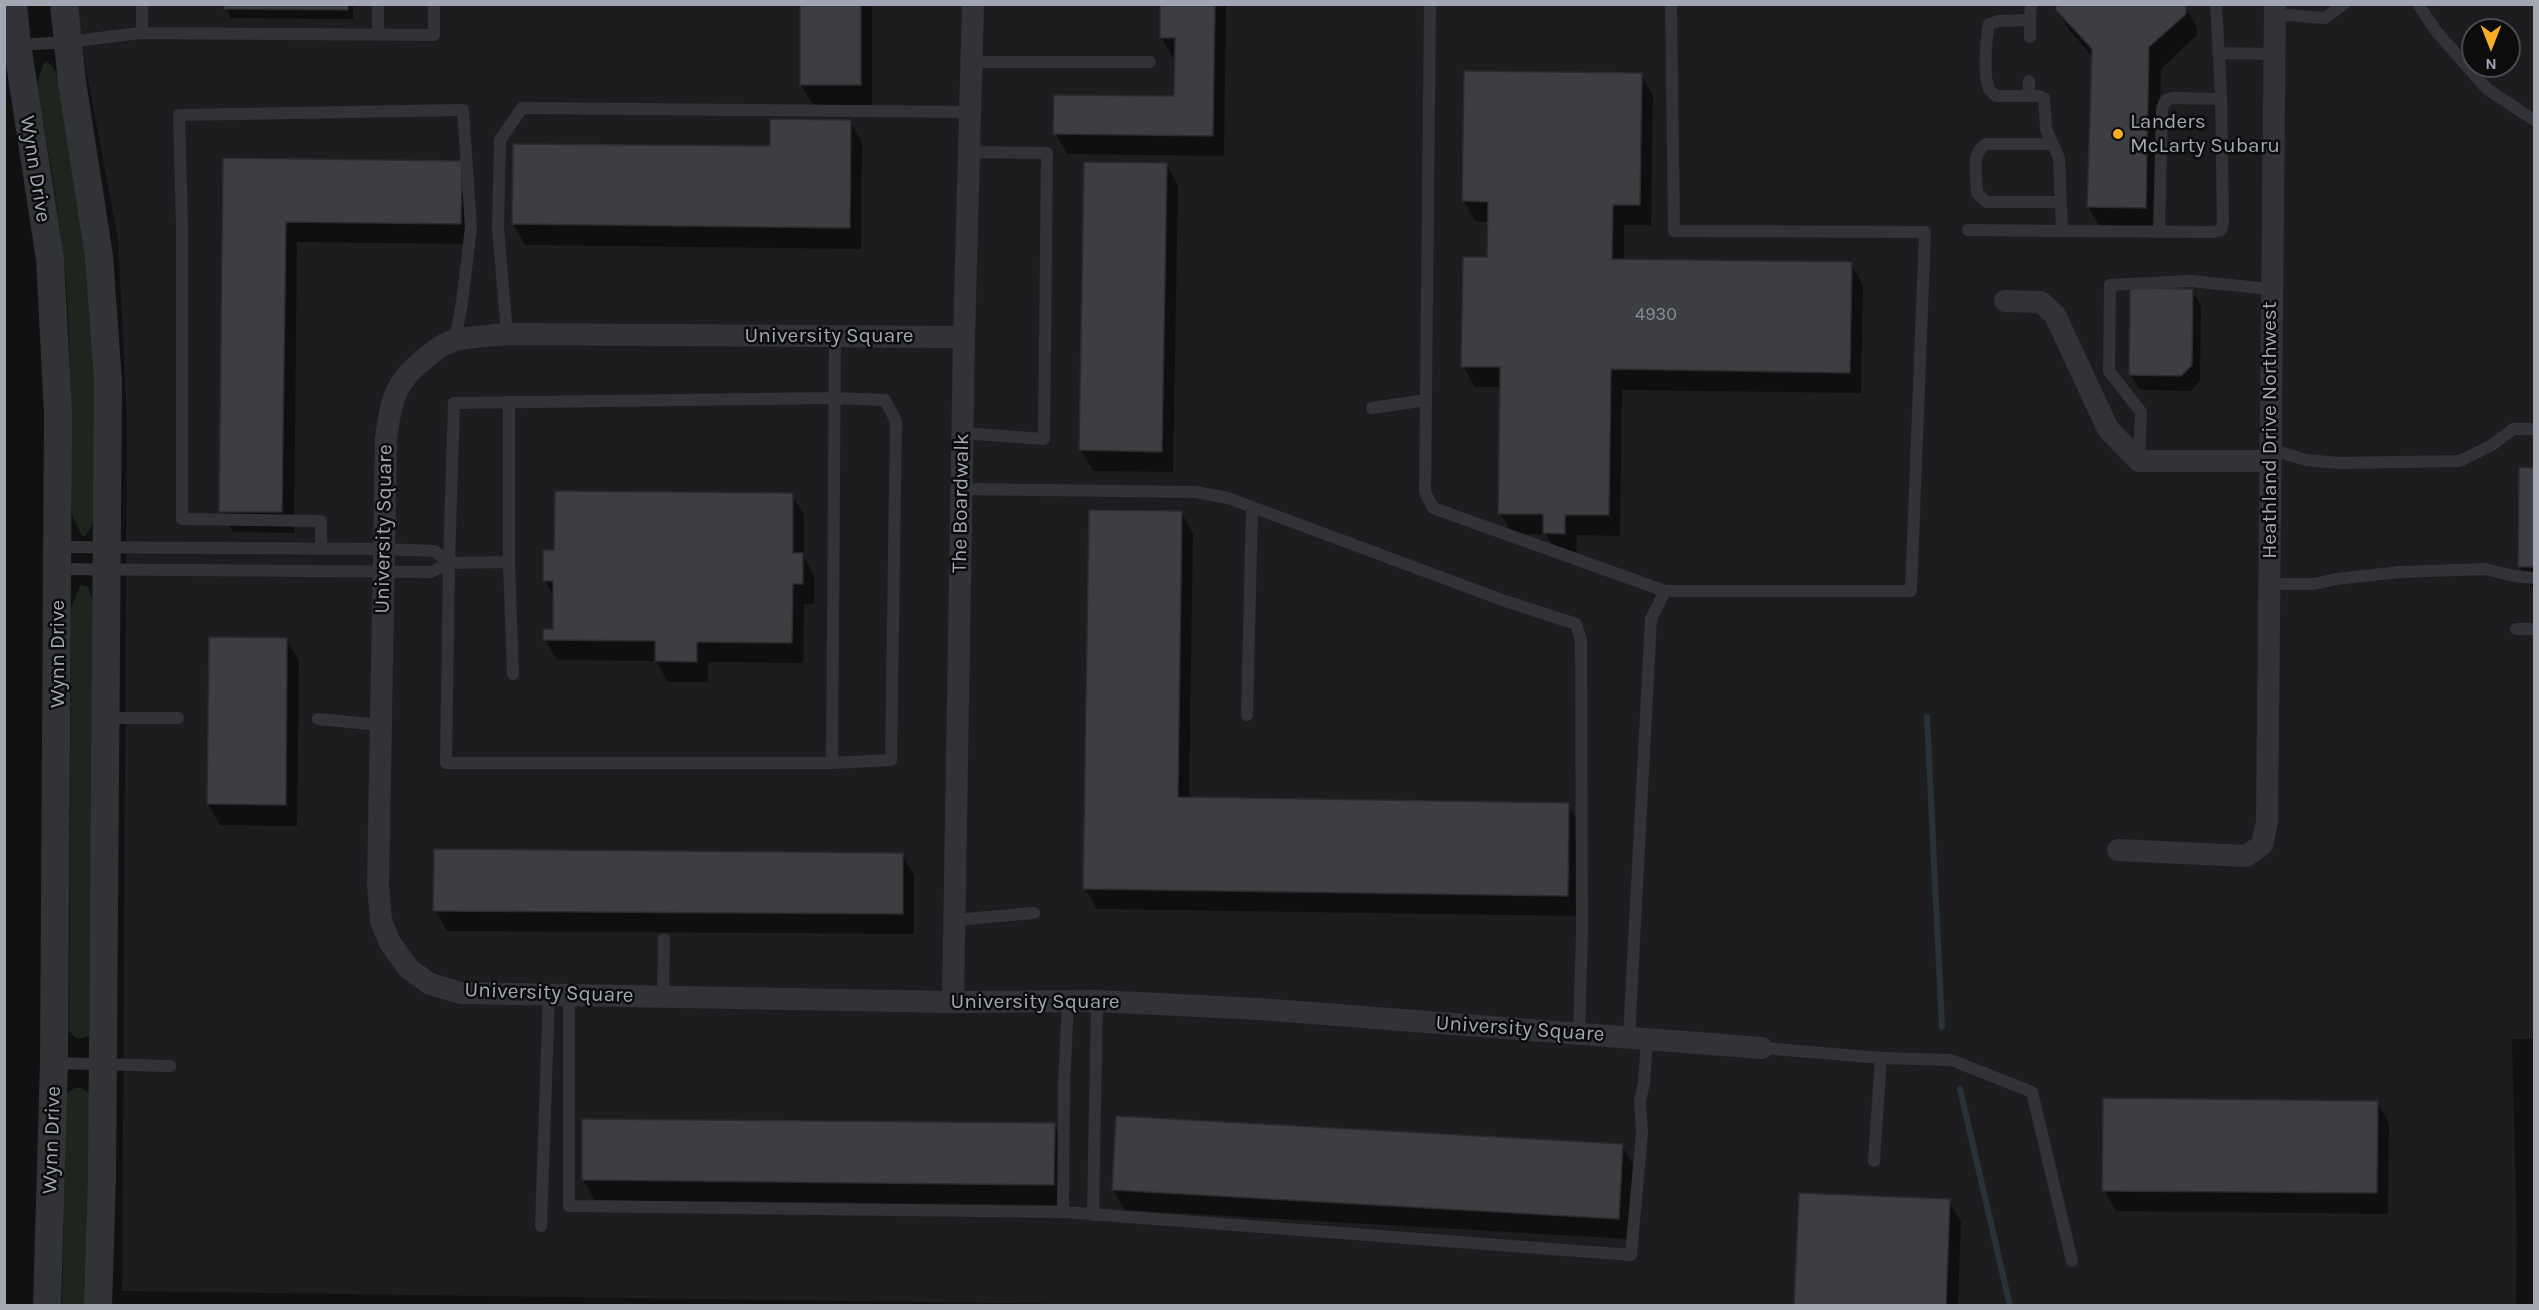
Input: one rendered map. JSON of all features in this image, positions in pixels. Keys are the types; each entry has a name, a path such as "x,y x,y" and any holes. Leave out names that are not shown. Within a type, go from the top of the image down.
{"street":[{"name":"Wynn Drive","path":"13,4 10,49 50,259 58,413 54,1063 47,1305"},
{"path":"64,4 99,256 108,381 102,1177 98,1305"},
{"name":"The Boardwalk","path":"953,1002 962,434 973,4"},
{"name":"Heathland Drive Northwest","path":"2118,850 2246,856 2262,845 2267,822 2270,289 2275,9"},
{"path":"2005,301 2041,302 2055,315 2108,429 2139,461 2270,455"},
{"name":"University Square","path":"964,337 507,334 455,340 431,353 411,369 397,386 390,404 386,439 382,549 378,884 381,921 390,943 409,969 430,984 461,993 953,1002 1097,1001 1260,1009 1762,1048"}],"lane":[{"path":"142,4 142,33"},
{"path":"378,4 378,34"},
{"path":"10,49 142,33 434,35 434,4"},
{"path":"1430,4 1425,492 1433,508 1665,591 1911,591 1925,232 1674,231 1671,4"},
{"path":"2030,37 2031,4"},
{"path":"1968,230 2214,232 2221,230 2221,99 2216,4"},
{"path":"2275,9 2325,18 2344,4"},
{"path":"2418,4 2436,31 2487,89 2535,120"},
{"path":"2030,20 1999,21 1989,24 1986,38 1989,89 1996,96 2044,98 2046,129 2059,158 2062,231"},
{"path":"2218,53 2274,54"},
{"path":"972,62 1150,63"},
{"path":"2029,81 2029,96"},
{"path":"2159,232 2162,109 2165,101 2172,98 2221,99"},
{"path":"507,334 498,227 500,140 522,108 971,112"},
{"path":"321,548 321,521 182,519 182,226 179,115 463,110 471,227 455,340"},
{"path":"2053,144 1986,144 1979,148 1976,155 1977,193 1986,202 2060,202"},
{"path":"962,434 1044,440 1047,153 970,152"},
{"path":"2139,461 2141,412 2109,371 2110,285 2191,280 2270,289"},
{"path":"832,763 835,336"},
{"path":"833,398 885,400 896,421 891,760 832,763 446,763 454,403 509,402 833,398"},
{"path":"1372,408 1426,400"},
{"path":"509,402 509,562 513,674"},
{"path":"2270,455 2339,463 2460,461 2492,446 2513,429 2535,429"},
{"path":"961,489 1196,492 1228,498 1505,601 1576,624 1581,640 1582,932 1579,1033"},
{"path":"1246,715 1252,507"},
{"path":"58,558 107,558 321,548 435,551 449,563"},
{"path":"58,558 107,558 382,572 431,572 449,563 509,562"},
{"path":"2269,584 2314,584 2336,579 2400,572 2474,570 2535,578"},
{"path":"559,994 569,1206 1063,1212 1631,1255 1642,1133 1640,1101 1644,1083 1638,1038 1651,619 1665,591"},
{"path":"2516,629 2535,629"},
{"path":"105,718 178,718"},
{"path":"318,719 380,725"},
{"path":"954,920 1034,913"},
{"path":"663,996 664,939"},
{"path":"541,1226 559,994"},
{"path":"1063,1212 1064,1083 1068,1001"},
{"path":"1093,1215 1097,1001"},
{"path":"1762,1048 1881,1058 1951,1060 2031,1092 2072,1262"},
{"path":"1874,1161 1881,1058"},
{"path":"54,1063 170,1066"}],"shaded area":[{"path":"77,5 2534,5 2534,1039 2512,1039 2517,1240 2516,1305 1212,1306 122,1291 127,421 118,240 85,64"},
{"path":"46,61 52,66 62,86 85,224 96,383 95,515 85,536 82,536 72,515 66,283 57,208 37,85"},
{"path":"81,584 88,587 94,604 89,1036 77,1039 69,1031 71,608"},
{"path":"75,1088 82,1088 91,1094 88,1305 62,1306 66,1098 68,1092"}],"building":[{"path":"224,4 348,4 348,10 224,9"},
{"path":"800,4 861,4 861,85 800,85"},
{"path":"1160,4 1215,4 1213,136 1053,134 1054,95 1174,96 1175,38 1160,38"},
{"name":"Landers McLarty Subaru","path":"2056,4 2186,5 2186,14 2149,47 2146,208 2087,207 2092,49 2056,10"},
{"path":"1464,71 1642,73 1640,205 1613,205 1612,259 1852,262 1850,373 1611,369 1609,515 1565,515 1565,534 1543,533 1543,514 1498,514 1500,367 1461,367 1463,257 1487,257 1488,202 1462,201"},
{"path":"770,119 851,120 850,228 512,224 513,144 770,146"},
{"path":"223,158 462,161 461,224 286,222 282,512 219,512"},
{"path":"1084,162 1167,163 1162,452 1079,450"},
{"path":"2130,288 2193,289 2192,365 2181,376 2129,375"},
{"path":"2519,467 2534,468 2534,567 2518,567"},
{"path":"555,491 793,493 793,553 803,553 803,584 793,584 792,643 697,642 697,662 655,661 655,641 543,640 543,629 553,629 553,581 543,581 543,550 554,550"},
{"path":"1089,510 1182,511 1178,797 1569,803 1568,896 1083,889"},
{"path":"209,637 287,638 286,805 207,804"},
{"path":"434,849 903,853 903,914 433,911"},
{"path":"2103,1098 2378,1101 2377,1193 2102,1191"},
{"path":"1116,1116 1623,1144 1619,1219 1112,1190"},
{"path":"582,1119 1055,1123 1054,1185 582,1180"},
{"path":"1799,1193 1950,1199 1946,1306 1794,1306"}],"waterway":[{"path":"1927,717 1942,1027"},
{"path":"1960,1089 2010,1306"}],"place":[{"name":"Landers McLarty Subaru","path":"2118,134"}]}
